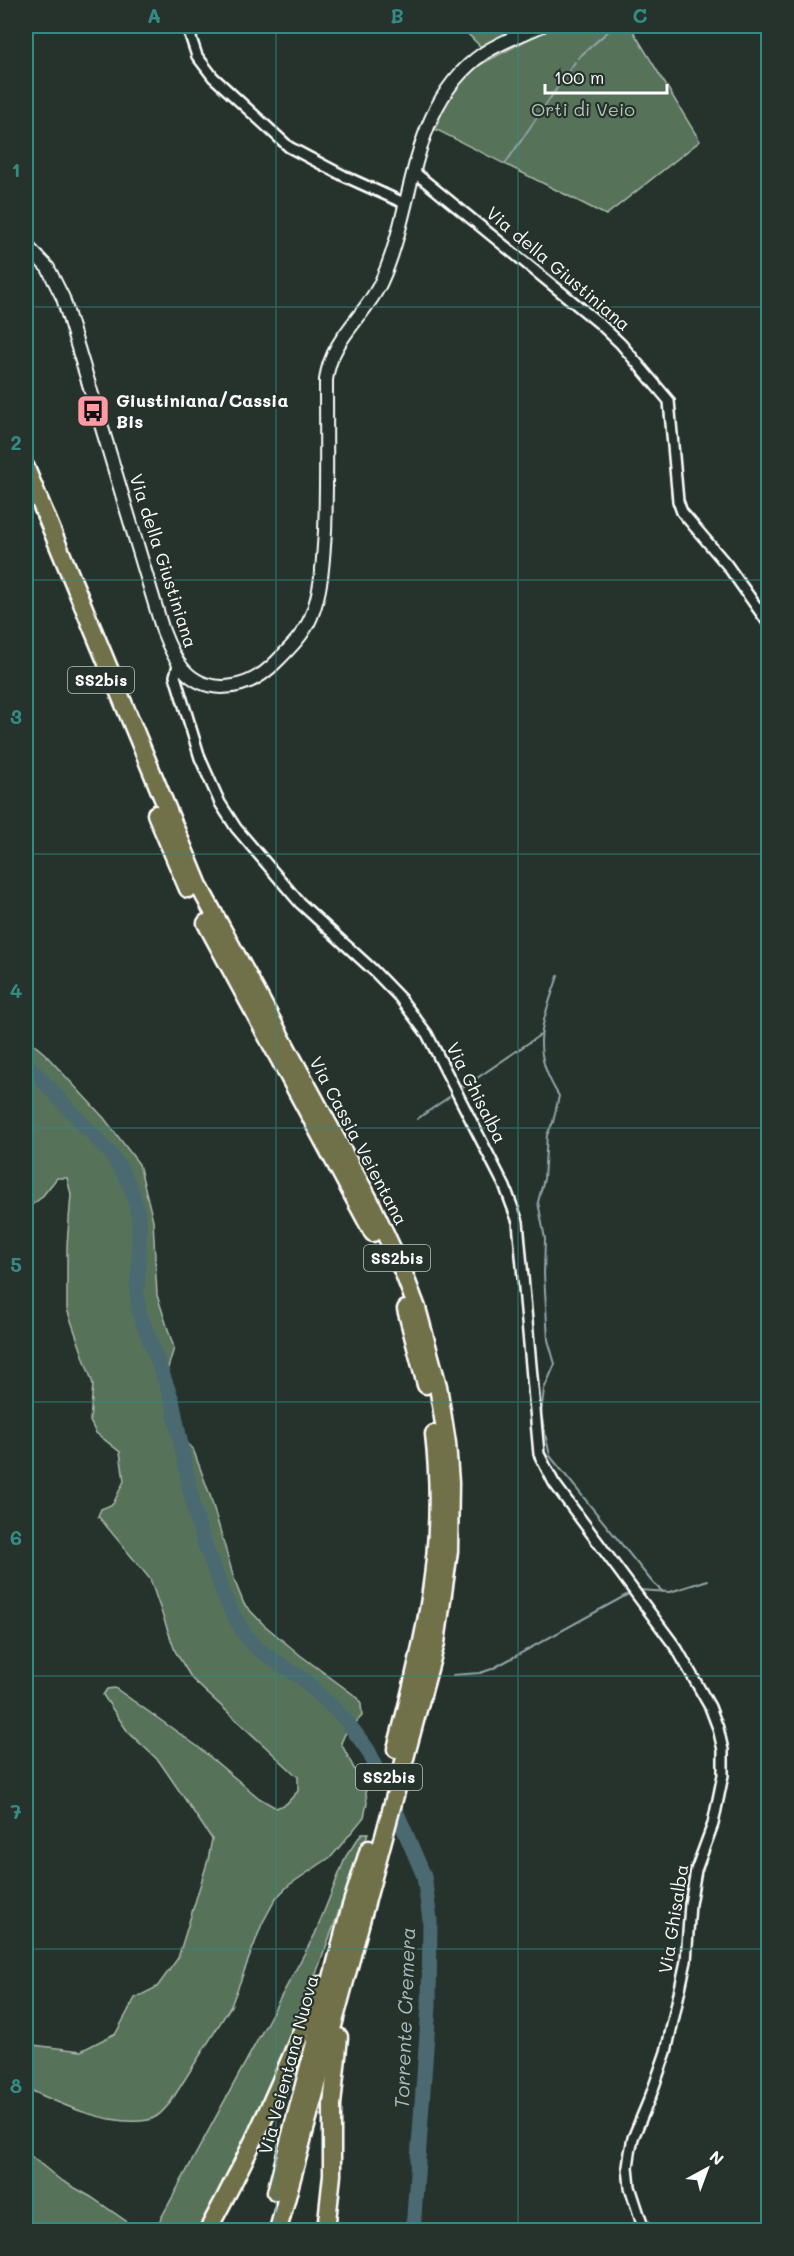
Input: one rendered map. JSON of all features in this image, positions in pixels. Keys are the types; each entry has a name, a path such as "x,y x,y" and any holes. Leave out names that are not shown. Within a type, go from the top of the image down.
{"highway":[{"name":"Via Cassia Veientana","path":"26,468 174,843"},
{"name":"Via Cassia Veientana","path":"26,497 174,843 375,1210 404,1274 427,1338 438,1386 447,1443 451,1519 439,1627 413,1709 358,1908"},
{"path":"208,2230 239,2173 358,1908"},
{"path":"278,2230 358,1908"},
{"path":"326,2230 332,2175 332,2105 337,2047 358,1908"},
{"name":"Via Veientana Nuova","path":"266,2230 358,1908"},
{"path":"219,2230 239,2173"}],"street":[{"path":"187,26 197,56 213,77 289,147 344,176 406,204"},
{"name":"Via della Giustiniana","path":"26,245 44,263 61,294 163,631 178,665 204,684 220,687 240,684 257,678 291,647 308,624 316,603 324,554 327,499 326,380 329,364 335,348 380,285 390,263 419,152 434,113 443,94 456,77 486,52 541,26"},
{"name":"Via della Giustiniana","path":"414,172 599,323 621,344 669,401 678,501 681,512 727,566 768,623"},
{"name":"Via Ghisalba","path":"178,665 176,676 200,758 220,803 236,828 309,913 373,970 413,1014 427,1034 500,1178 518,1222 539,1454 554,1483 677,1649 705,1696 718,1728 724,1762 713,1824 696,1870 690,1904 686,1961 674,2021 666,2052 633,2138 630,2152 628,2167 630,2187 644,2230"}],"green space":[{"path":"460,26 534,26 486,52"},
{"name":"Orti di Veio","path":"553,26 630,26 700,141 606,215 429,126 449,92 474,68"},
{"path":"26,1038 44,1053 104,1118 139,1164 153,1220 157,1295 174,1348 167,1371 182,1439 193,1449 244,1604 263,1624 358,1698 361,1704 362,1716 345,1734 341,1743 366,1792 367,1803 364,1817 332,1856 289,1885 276,1898 262,1924 231,2006 170,2103 158,2116 148,2120 117,2120 85,2113 26,2088 26,2044 81,2051 116,2033 135,1998 157,1987 178,1958 208,1860 212,1839 159,1761 128,1732 103,1695 107,1689 115,1688 197,1746 259,1798 276,1808 286,1804 298,1791 298,1777 192,1679 175,1651 150,1579 98,1516 101,1509 113,1504 124,1481 120,1452 96,1433 90,1421 93,1384 67,1309 67,1245 71,1194 67,1178 57,1178 41,1198 26,1209"},
{"path":"362,1833 368,1833 310,1990 219,2198 202,2230 150,2230 160,2220 315,1934 346,1856"},
{"path":"26,2152 59,2179 91,2197 139,2230 34,2230 26,2226"}],"waterway":[{"path":"578,58 614,26"},
{"path":"505,164 575,62"},
{"path":"558,976 547,1008 541,1036 544,1064 559,1096 553,1122 547,1135 544,1179 538,1202 545,1239 544,1274 548,1340 555,1364 544,1389 541,1414 550,1456 653,1583 663,1592"},
{"path":"461,1089 540,1035"},
{"name":"Torrente Cremera","path":"26,1063 109,1152 131,1188 139,1217 137,1294 139,1312 172,1400 194,1510 229,1607 245,1635 256,1648 303,1679 344,1718 368,1750 382,1779"},
{"path":"417,1119 449,1097"},
{"path":"638,1590 670,1592 708,1580"},
{"path":"453,1675 480,1673 492,1669 632,1592"},
{"name":"Torrente Cremera","path":"397,1813 424,1876 430,1920 429,2006 413,2230"}],"place":[{"name":"Giustiniana/Cassia Bis","path":"93,411"}]}
